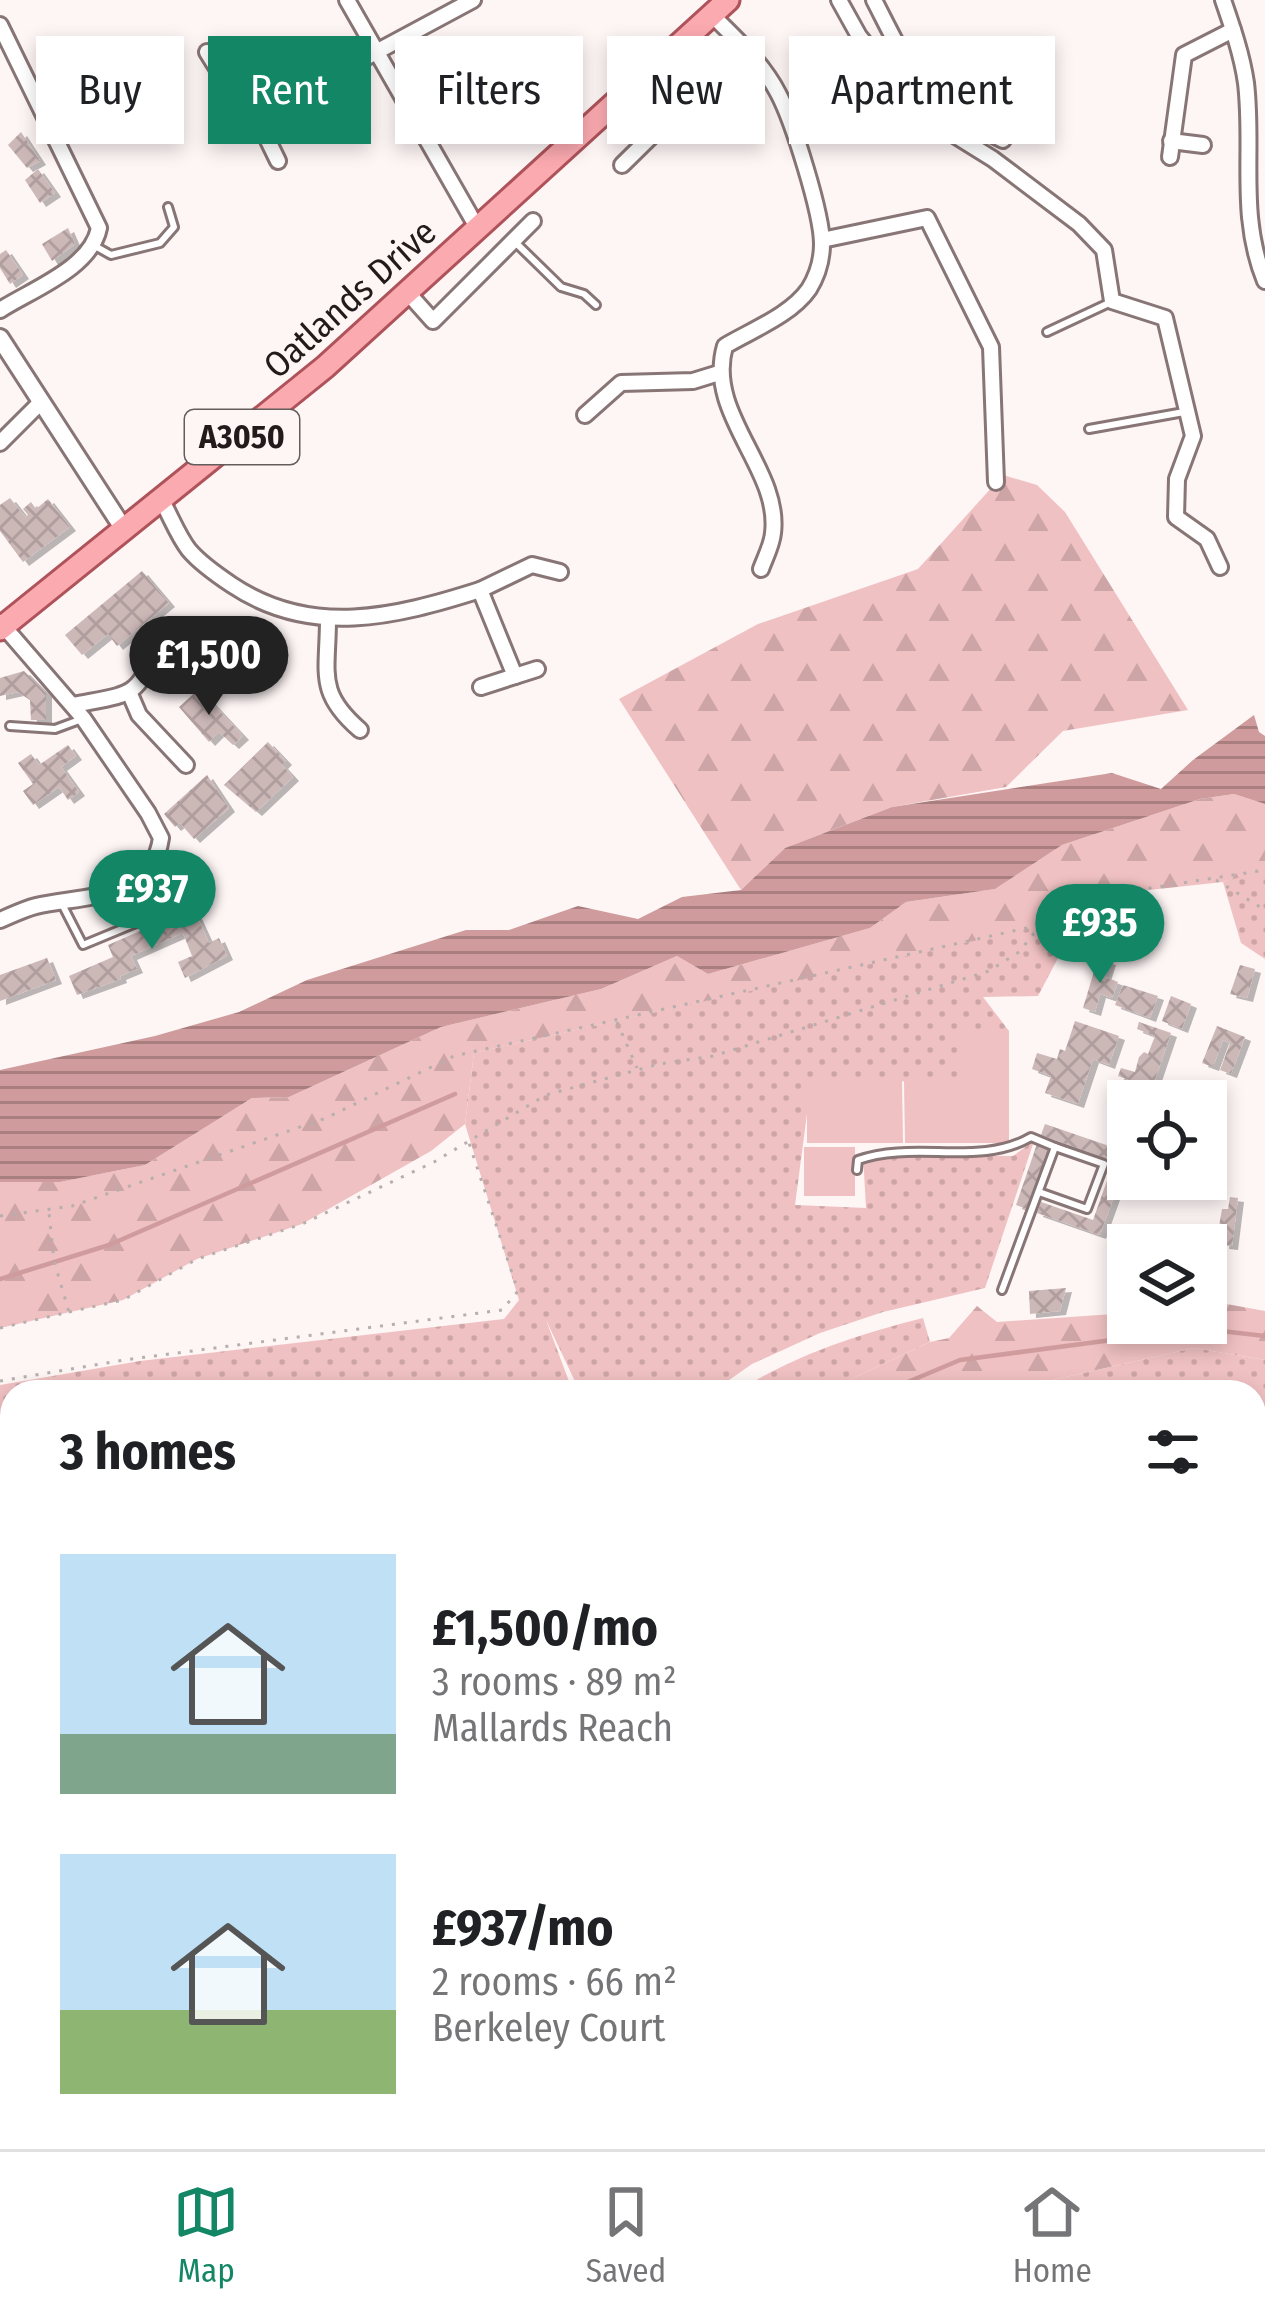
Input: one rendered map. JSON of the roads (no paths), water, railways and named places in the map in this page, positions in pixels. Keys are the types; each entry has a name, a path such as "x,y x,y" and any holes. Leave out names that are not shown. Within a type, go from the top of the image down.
{"main road":[{"name":"Oatlands Drive","path":"689,36 720,8"},
{"name":"Oatlands Drive","path":"1,626 264,419 607,109"}],"street":[{"path":"347,0 478,229"},
{"path":"371,57 473,0"},
{"path":"839,0 859,36 924,116 993,159 1079,224 1104,250 1112,301 1165,318 1193,436 1177,479 1176,518 1207,539 1220,567"},
{"path":"874,0 891,36"},
{"path":"1223,0 1246,82 1247,213 1265,281"},
{"path":"720,8 777,91 800,144 823,240 820,262 806,294 725,346 719,374 768,495 773,533 761,569"},
{"path":"0,25 99,229 95,246 81,259 0,310"},
{"path":"1203,145 1170,149 1184,55 1233,30"},
{"path":"1246,82 1265,76"},
{"path":"270,144 278,161"},
{"path":"622,166 643,144"},
{"path":"823,240 926,218 991,346 996,482"},
{"path":"408,293 434,321 533,220"},
{"path":"0,338 125,531"},
{"path":"585,415 621,383 694,380 719,374"},
{"path":"0,443 40,403"},
{"path":"162,501 189,550 218,576 289,614 368,619 415,611 480,590 532,565 560,572"},
{"path":"480,590 515,676"},
{"path":"328,620 332,704 359,730"},
{"path":"0,920 31,907 104,896 133,884 154,862 161,838 83,718 1,626"},
{"path":"73,705 139,688 164,639"},
{"path":"481,687 537,669"},
{"path":"130,694 139,715 186,765"}],"lane":[{"path":"95,246 111,255 160,244 174,227 169,207"},
{"path":"514,240 561,287 584,294 596,305"},
{"path":"1047,332 1112,301"},
{"path":"1089,429 1187,411"},
{"path":"10,726 56,729 83,718"},
{"path":"62,902 82,945 200,896"},
{"path":"857,1170 858,1160 882,1151 1008,1150 1031,1137 1104,1164 1087,1209 1039,1192"},
{"path":"1002,1290 1055,1147"}],"waterway":[{"path":"0,1279 109,1245 455,1094"},
{"path":"912,1380 960,1360 1127,1338 1221,1331 1265,1336"}]}
